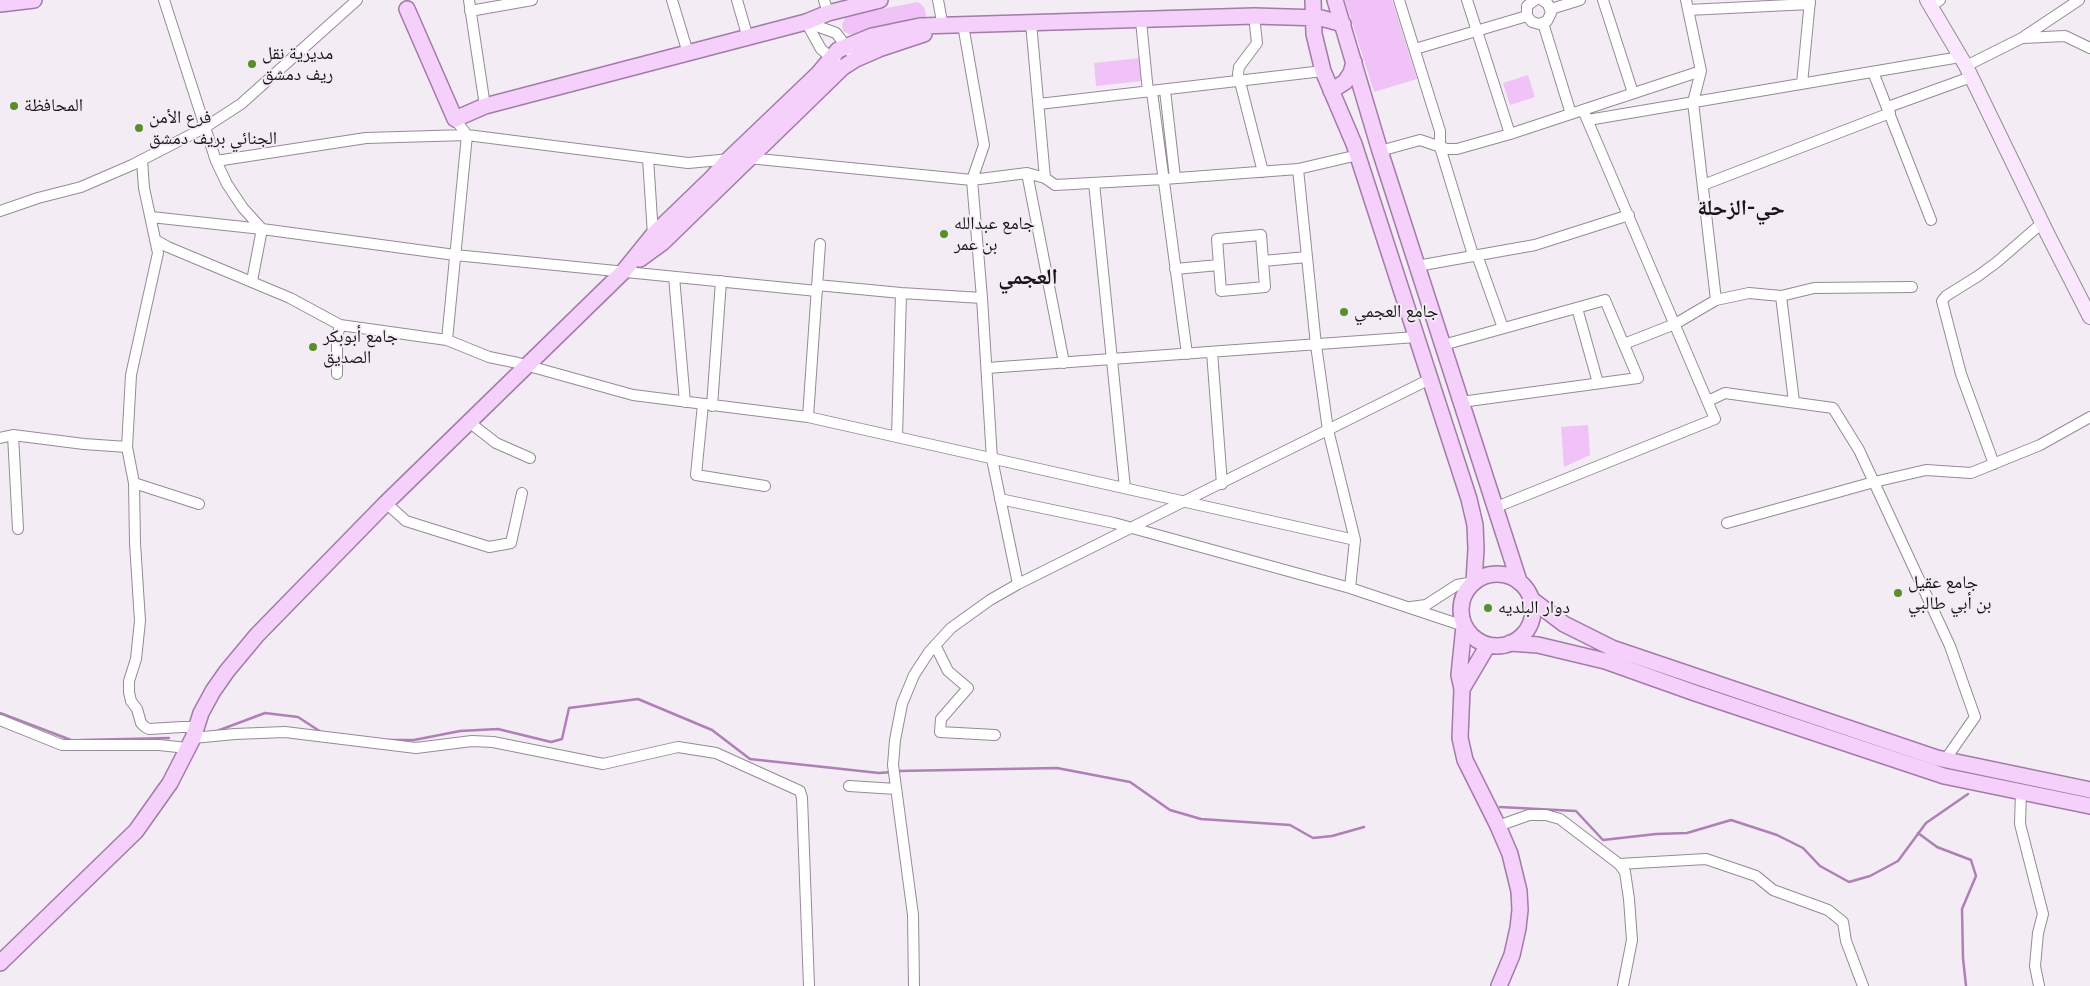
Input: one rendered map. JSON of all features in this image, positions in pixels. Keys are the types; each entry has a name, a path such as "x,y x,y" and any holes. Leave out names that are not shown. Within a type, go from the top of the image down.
{"main road":[{"path":"0,4 34,0"},
{"path":"404,3 455,119 485,106 806,22 826,6 880,0"},
{"path":"1313,0 1314,34 1323,71 1358,155 1469,499 1475,524 1474,582"},
{"path":"1335,0 1380,151 1494,508 1519,581 1531,599 1532,612 1529,625 1521,636 1510,643 1499,646 1488,644 1474,637 1464,626"},
{"path":"0,963 136,831 170,783 213,691 257,635 386,503 623,272 653,236 728,160 818,74 830,57 838,50 872,36 920,26 943,27 1254,16 1313,17 1343,24"},
{"path":"623,272 662,243 842,68 856,59 943,27"},
{"path":"1331,91 1341,86 1349,78 1354,62"},
{"path":"1404,297 1422,303 1434,317"},
{"path":"1499,986 1512,955 1520,910 1520,891 1516,873 1498,826 1465,760 1460,738 1462,688 1459,675 1464,626 1461,614 1462,602 1466,591 1474,582 1484,576 1496,574 1508,576 1519,581"},
{"path":"1531,599 1564,624 1612,648 1945,760 2090,790"},
{"path":"1510,643 1538,645 1604,661 1944,776 2090,806"},
{"path":"1462,688 1488,644"}],"street":[{"path":"164,0 216,161 227,184 262,230 252,281"},
{"path":"0,212 38,198 81,187 142,160 204,128 241,104 357,0"},
{"path":"469,0 485,106"},
{"path":"470,11 532,0"},
{"path":"672,0 688,53"},
{"path":"737,0 748,38"},
{"path":"938,0 943,27"},
{"path":"1399,0 1440,131 1440,147 1475,255 1504,328"},
{"path":"1468,0 1510,134"},
{"path":"1535,0 1528,6 1527,16 1532,22 1543,23 1550,17 1551,9 1542,0"},
{"path":"1551,9 1580,0"},
{"path":"1603,0 1633,94"},
{"path":"1702,185 1889,110 2022,38 2079,0"},
{"path":"1716,300 1693,102 1701,71 1687,5 1810,2 1802,84"},
{"path":"1932,2 2090,317"},
{"path":"1254,16 1257,43 1239,67 1239,82 1263,172"},
{"path":"1415,49 1527,16"},
{"path":"1141,21 1187,354"},
{"path":"806,22 836,33 856,59"},
{"path":"806,22 821,49 842,68"},
{"path":"1031,23 1045,178"},
{"path":"1543,23 1571,114"},
{"path":"963,25 984,144 972,180 982,298 992,459 1018,584"},
{"path":"2022,38 2064,36 2090,48"},
{"path":"1588,120 1873,72 1966,67"},
{"path":"1038,104 1323,71"},
{"path":"1380,151 1420,140 1428,141 1440,147 1457,149 1510,134 1701,71"},
{"path":"1873,72 1931,220"},
{"path":"1165,90 1175,178"},
{"path":"1494,508 1716,419 1583,110"},
{"path":"447,340 467,135 455,119"},
{"path":"216,161 366,138 467,135 688,164 752,157 972,180 1027,173 1045,178 1055,185 1298,169 1358,155"},
{"path":"648,158 653,236"},
{"path":"142,160 144,188 158,253 131,375 127,447 134,483 135,543 140,621 136,659 129,681 131,701 137,710 141,723 149,729 182,726 192,738"},
{"path":"1298,169 1316,345 1328,430 1355,540 1350,588"},
{"path":"1027,173 1064,363"},
{"path":"1094,183 1125,488"},
{"path":"1417,266 1534,245 1628,215"},
{"path":"151,217 455,255 721,282 982,298"},
{"path":"1994,464 1961,374 1942,301 1946,296 1997,262 2042,223"},
{"path":"1261,235 1266,287 1221,291 1219,265 1216,239 1261,235"},
{"path":"156,240 168,247 290,298 340,325 447,340 489,357 634,395 808,417 1355,540"},
{"path":"808,417 820,244"},
{"path":"1263,261 1307,257"},
{"path":"1175,269 1219,265"},
{"path":"674,277 685,402"},
{"path":"721,282 708,405 696,475 765,486"},
{"path":"1624,344 1675,324 1716,300 1749,292 1781,296 1814,288 1912,287"},
{"path":"897,438 901,293"},
{"path":"1781,296 1794,402"},
{"path":"1443,345 1605,300 1638,378 1461,402"},
{"path":"1576,308 1598,383"},
{"path":"337,374 337,338 340,325"},
{"path":"986,368 1416,337"},
{"path":"1212,352 1222,484"},
{"path":"914,986 913,915 893,765 895,740 902,704 914,675 935,645 951,628 990,600 1018,584 1430,379"},
{"path":"1708,401 1724,393 1833,408 1859,450 1950,646 1976,717 1945,760"},
{"path":"1727,523 1874,482 1926,470 1971,473 2040,445 2090,417"},
{"path":"469,422 496,443 530,458"},
{"path":"0,438 13,435 84,444 127,447"},
{"path":"13,435 18,529"},
{"path":"134,483 199,504"},
{"path":"386,503 406,521 489,547 511,543 522,493"},
{"path":"1000,499 1133,528 1350,588 1405,608 1464,626"},
{"path":"1405,608 1426,605 1457,585 1474,582"},
{"path":"935,645 948,671 968,688 941,719 940,732 995,735"},
{"path":"0,720 62,745 158,745 192,738 286,732 416,748 472,741 493,742 603,764 678,747 716,753 804,789 802,798 809,986"},
{"path":"849,786 896,789"},
{"path":"2021,792 2020,824 2043,914 2038,933 2035,966 2039,986"},
{"path":"1498,826 1529,815 1546,815 1560,819 1620,864 1625,872 1632,940 1623,986"},
{"path":"1620,864 1706,859 1756,876 1773,890 1828,910 1842,922 1846,941 1863,986"}],"shaded area":[{"path":"1345,0 1392,0 1417,79 1374,92"},
{"path":"918,2 924,7 926,15 922,21 859,34 849,34 843,31 842,24 846,17"},
{"path":"1140,58 1142,81 1096,86 1094,63"},
{"path":"1528,75 1535,97 1510,105 1503,83"},
{"path":"1588,425 1590,455 1564,467 1561,427"}],"waterway":[{"path":"388,740 414,740 460,731 498,729 551,742 562,739 569,708 638,699 712,730 750,759 879,773 892,772"},
{"path":"0,713 71,740"},
{"path":"217,731 265,713 298,717 321,732"},
{"path":"81,740 169,738"},
{"path":"898,771 1057,768 1130,782 1170,810 1201,819 1290,825 1313,838 1332,836 1364,827"},
{"path":"1500,807 1576,811 1603,840 1656,834 1687,833 1731,820 1777,835 1803,848 1820,866 1849,882 1870,876 1898,861 1926,823 1968,794"},
{"path":"1918,833 1937,847 1971,860 1976,876 1962,909 1963,958 1966,986"}],"place":[{"name":"مديرية نقل ريف دمشق","path":"252,64"},
{"name":"المحافظة","path":"14,106"},
{"name":"فرع الأمن الجنائي بريف دمشق","path":"139,128"},
{"name":"جامع عبدالله بن عمر","path":"944,234"},
{"name":"جامع العجمي","path":"1344,312"},
{"name":"جامع أبوبكر الصديق","path":"313,347"},
{"name":"جامع عقيل بن أبي طالبي","path":"1898,593"},
{"name":"دوار البلديه","path":"1488,608"}],"district":[{"name":"حي-الزحلة","path":"1741,209"},
{"name":"العجمي","path":"1028,278"}]}
